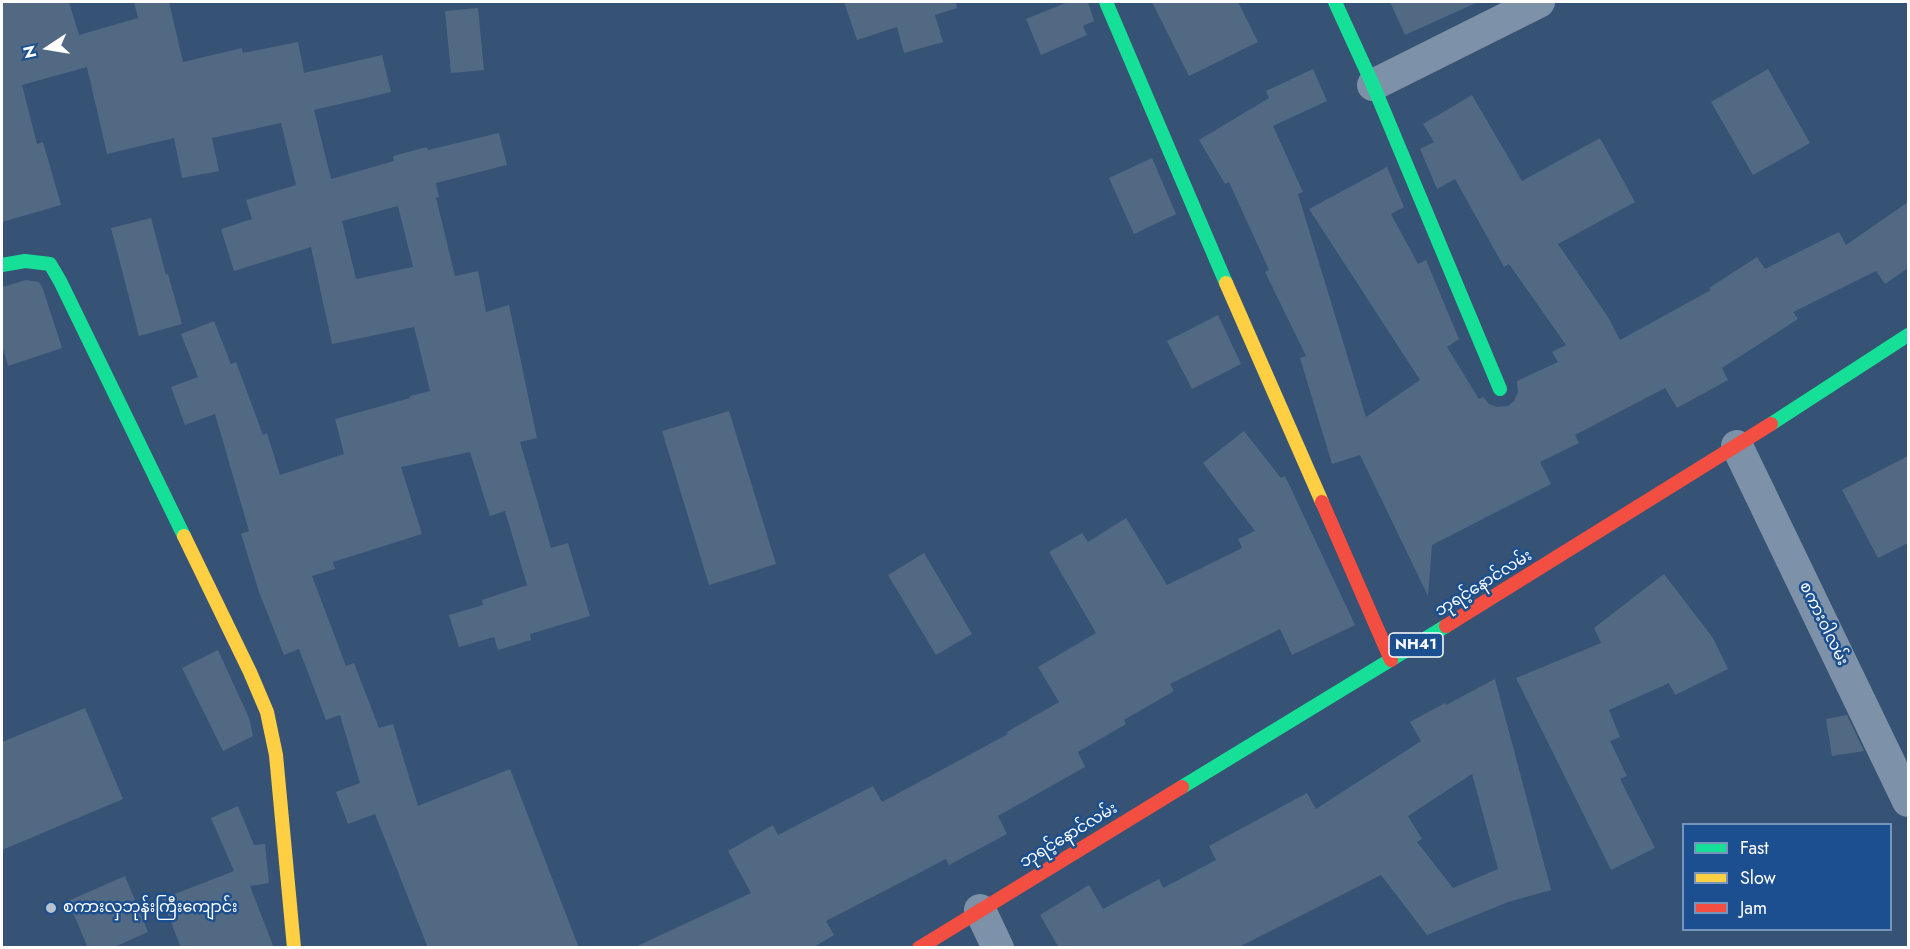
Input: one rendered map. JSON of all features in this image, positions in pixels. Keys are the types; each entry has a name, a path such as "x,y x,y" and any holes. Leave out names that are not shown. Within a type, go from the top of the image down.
{"main road":[{"path":"1106,2 1391,660"},
{"path":"1335,2 1373,85 1500,389"},
{"path":"2,265 25,261 50,264 267,711 276,755 294,948"},
{"name":"ဘုရင့်နောင်လမ်း","path":"919,948 1737,446 1908,335"}],"street":[{"path":"1373,85 1539,2"},
{"name":"စကားဝါလမ်း","path":"1737,446 1908,801"},
{"path":"980,910 998,948"}],"building":[{"path":"2,2 69,2 79,35 138,18 134,2 169,2 183,62 242,48 243,53 298,42 304,73 382,55 391,92 314,110 331,179 394,161 393,156 499,133 507,165 436,183 439,197 436,198 455,276 478,271 486,312 509,305 537,438 520,442 551,548 568,543 590,616 530,634 531,640 498,650 494,637 459,647 449,615 483,605 482,600 527,585 505,511 490,516 470,452 401,467 422,534 333,562 335,569 312,576 346,666 354,663 379,728 393,724 418,806 510,769 579,948 428,948 375,814 348,824 336,792 360,783 340,715 326,720 299,649 284,655 259,592 241,534 249,531 215,414 185,425 171,387 198,377 181,334 214,321 231,364 236,362 263,435 267,433 280,475 344,454 335,419 430,391 414,327 332,344 311,247 234,271 221,229 252,219 246,200 296,185 281,123 212,138 219,171 182,178 174,138 107,154 87,67 22,85 37,144 43,142 61,205 2,222","holes":["398,206 413,267 356,279 342,221"]},
{"path":"844,2 956,2 957,8 935,15 943,42 904,53 897,27 857,40"},
{"path":"1068,2 1088,2 1094,21 1083,26 1087,35 1041,55 1026,19"},
{"path":"1152,2 1238,2 1258,42 1189,76"},
{"path":"1390,2 1478,2 1405,35"},
{"path":"478,8 484,70 451,73 445,11"},
{"path":"1313,69 1327,101 1273,126 1303,192 1298,194 1366,417 1420,380 1309,209 1387,167 1404,207 1391,214 1418,264 1426,260 1459,339 1447,347 1479,399 1483,397 1489,404 1497,407 1508,406 1514,401 1518,392 1517,381 1558,362 1552,352 1566,345 1509,264 1504,267 1455,179 1437,189 1420,149 1434,142 1423,124 1472,95 1522,181 1600,138 1635,202 1558,244 1608,317 1620,340 1711,290 1709,288 1757,257 1765,269 1839,232 1846,245 1908,202 1908,268 1885,284 1876,271 1793,312 1798,319 1722,368 1728,380 1677,408 1665,388 1575,435 1579,443 1540,462 1551,484 1432,545 1428,596 1360,455 1332,464 1300,358 1306,356 1265,272 1269,270 1229,182 1225,184 1199,140 1269,98 1266,91"},
{"path":"1768,69 1810,143 1753,175 1711,102"},
{"path":"1152,158 1176,214 1134,234 1109,178"},
{"path":"151,218 182,324 139,336 111,228"},
{"path":"26,280 39,282 43,289 62,348 8,366 2,345 2,287"},
{"path":"1218,315 1241,364 1192,389 1167,341"},
{"path":"729,411 776,564 709,585 662,431"},
{"path":"1244,431 1281,478 1285,476 1355,625 1292,655 1280,629 1170,684 1174,691 1124,720 1126,724 1078,752 1085,767 998,816 1007,834 949,865 946,859 826,921 834,935 812,948 633,948 751,893 728,851 773,825 778,835 873,786 882,802 1008,734 1007,732 1059,702 1038,667 1096,633 1049,552 1082,533 1088,542 1126,518 1167,585 1242,548 1238,539 1255,531 1203,463"},
{"path":"1908,456 1908,543 1878,558 1842,490"},
{"path":"924,553 972,634 936,655 888,575"},
{"path":"1664,574 1713,638 1728,669 1675,695 1669,683 1609,710 1620,737 1610,741 1627,776 1620,779 1655,848 1611,870 1516,678 1601,643 1594,628"},
{"path":"218,650 249,718 253,736 223,751 182,668"},
{"path":"1495,679 1551,890 1508,902 1427,935 1381,875 1237,948 1059,948 1040,915 1089,885 1103,909 1159,879 1163,888 1216,860 1209,846 1307,793 1316,809 1421,741 1410,722 1445,703 1446,705","holes":["1472,774 1498,869 1453,888 1417,842 1422,839 1408,816"]},
{"path":"85,708 123,799 2,850 2,742"},
{"path":"1847,715 1864,751 1832,756 1826,719"},
{"path":"238,806 254,845 265,844 269,883 250,886 274,948 181,948 162,899 234,871 211,818"},
{"path":"125,876 148,932 112,948 88,948 68,901"}],"traffic: fast":[{"path":"1106,2 1226,283"},
{"path":"1335,2 1373,85 1500,389"},
{"path":"2,265 25,261 50,264 184,536"},
{"path":"1771,424 1908,335"},
{"path":"1182,787 1446,626"}],"traffic: slow":[{"path":"1226,283 1322,502"},
{"path":"184,536 267,712 276,755 294,948"}],"traffic: jam":[{"path":"1446,626 1771,424"},
{"path":"1322,502 1391,660"},
{"path":"919,948 1182,787"}],"place":[{"name":"စကားလှဘုန်းကြီးကျောင်း","path":"51,908"}]}
